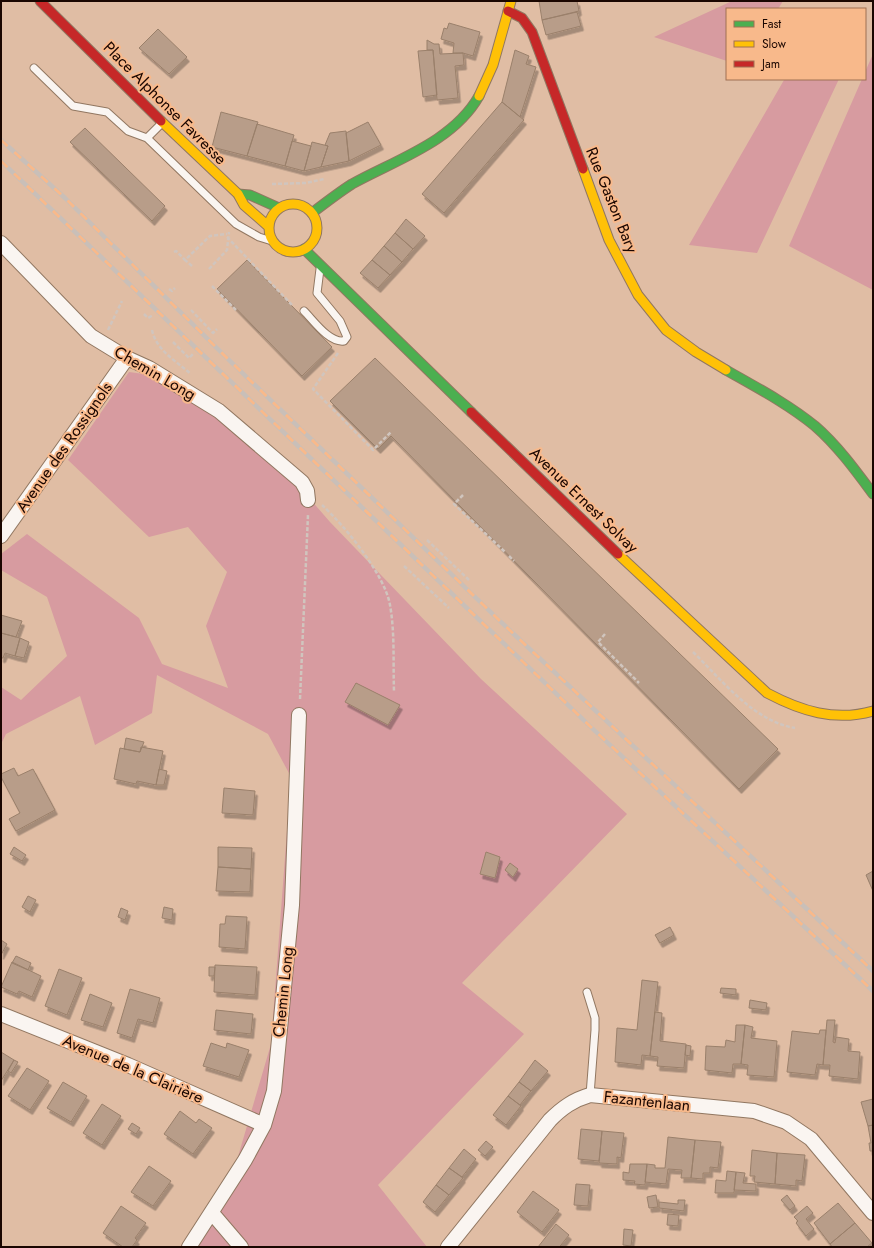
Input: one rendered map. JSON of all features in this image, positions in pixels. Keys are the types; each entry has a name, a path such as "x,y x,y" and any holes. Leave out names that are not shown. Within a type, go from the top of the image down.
{"street":[{"name":"Place Alphonse Favresse","path":"40,1 162,122 238,194 244,205 268,226"},
{"path":"312,213 350,186 431,142 456,124 475,103 485,86 511,1"},
{"name":"Rue Gaston Bary","path":"508,11 522,18 532,32 609,240 638,295 666,330 696,352 791,408 816,427 852,466 873,494"},
{"path":"238,194 250,195 279,208"},
{"path":"286,205 300,205 312,213 316,221 317,229 315,237 304,249 295,252 286,251 278,248 272,241 268,226 272,216 279,208 286,205"},
{"name":"Chemin Long","path":"1,243 91,336 127,358 149,368 219,410 288,468 302,482 308,495"},
{"name":"Avenue Ernest Solvay","path":"304,249 648,583 767,693 782,701 812,713 841,716 873,710"},
{"name":"Avenue des Rossignols","path":"1,536 127,358"},
{"name":"Chemin Long","path":"189,1247 245,1160 264,1125 274,1091 292,905 300,714"},
{"name":"Avenue de la Clairière","path":"1,1014 128,1065 264,1125"},
{"name":"Fazantenlaan","path":"448,1247 550,1120 564,1107 578,1099 590,1095 754,1111 786,1122 811,1139 873,1213"},
{"path":"212,1213 241,1247"}],"lane":[{"path":"34,68 73,106 107,112 128,131 147,138 236,224 259,237 272,241"},
{"path":"147,138 162,122"},
{"path":"304,311 332,339 338,342 344,341 347,337 340,320 317,293 320,265"},
{"path":"587,992 595,1018 590,1095"}],"path":[{"path":"250,195 259,186 281,183 306,183 327,179"},
{"path":"209,270 227,250 227,235 236,224"},
{"path":"185,260 210,236 227,235"},
{"path":"227,235 296,309"},
{"path":"174,252 176,251 192,266"},
{"path":"212,286 236,310"},
{"path":"169,289 172,291 175,288"},
{"path":"102,343 122,301"},
{"path":"191,310 213,332 217,329"},
{"path":"144,314 148,318 153,314"},
{"path":"152,330 154,339 160,347 196,378"},
{"path":"173,342 190,358 194,354"},
{"path":"334,349 339,354 313,389 373,450 391,432"},
{"path":"308,495 344,528 377,571 385,586 391,611 394,691"},
{"path":"300,714 308,495"},
{"path":"463,495 454,504 505,552"},
{"path":"427,540 469,580"},
{"path":"509,556 514,561"},
{"path":"404,566 449,608"},
{"path":"605,634 598,642 639,683"}],"shaded area":[{"path":"732,1 783,1 779,8 726,8 726,61 654,37"},
{"path":"873,54 873,290 789,246 862,80 866,80 866,70"},
{"path":"784,80 839,80 757,253 689,245"},
{"path":"129,372 151,375 264,446 330,522 481,679 627,814 462,983 524,1034 378,1185 427,1247 197,1247 223,1208 271,1044 291,777 268,734 157,675 152,713 95,745 80,696 6,734 1,744 1,687 21,700 67,656 47,597 1,570 1,554 27,534 139,618 162,664 228,688 206,626 227,572 188,527 149,537 68,460"}],"building":[{"path":"539,1 577,1 579,11 542,20"},
{"path":"577,12 581,26 546,35 542,20"},
{"path":"449,23 480,32 473,56 463,53 453,53 454,43 441,39 444,28 447,29"},
{"path":"158,29 187,57 169,74 139,48"},
{"path":"427,40 434,44 439,44 440,54 463,53 464,65 455,66 458,98 437,100 433,50 427,50"},
{"path":"433,50 437,95 423,97 418,51"},
{"path":"515,50 529,56 526,64 536,67 520,117 502,102"},
{"path":"502,102 524,120 444,213 422,194"},
{"path":"221,112 258,122 247,156 212,147"},
{"path":"368,122 381,145 349,161 346,133"},
{"path":"257,124 294,135 285,166 247,156"},
{"path":"85,128 165,206 152,221 70,142"},
{"path":"346,131 349,161 321,167 328,146 325,145 330,133"},
{"path":"292,141 311,146 304,171 285,166"},
{"path":"312,142 328,146 321,167 304,171"},
{"path":"406,219 425,236 413,249 395,233"},
{"path":"395,233 413,249 402,262 384,246"},
{"path":"384,246 402,262 390,275 372,260"},
{"path":"247,260 332,347 302,376 217,289"},
{"path":"372,260 390,275 378,288 360,273"},
{"path":"375,358 778,749 739,789 391,436 378,449 330,401"},
{"path":"1,615 22,621 16,637 1,633"},
{"path":"1,633 20,638 15,656 5,653 3,658 1,658"},
{"path":"20,638 29,642 24,658 15,656"},
{"path":"356,683 400,705 388,725 345,702"},
{"path":"126,738 144,742 140,752 124,749"},
{"path":"141,747 163,751 156,785 137,781 136,784 114,779 120,748 140,752"},
{"path":"14,768 18,776 33,769 55,810 16,831 9,819 20,813 1,777 1,774"},
{"path":"159,769 167,771 164,785 156,785"},
{"path":"224,788 255,791 253,815 222,813"},
{"path":"14,847 26,855 22,861 10,854"},
{"path":"218,847 252,848 251,869 218,867"},
{"path":"486,852 500,857 495,878 480,874"},
{"path":"510,863 518,869 513,877 505,870"},
{"path":"218,867 251,869 250,892 216,891"},
{"path":"873,871 873,891 866,875"},
{"path":"28,896 36,900 30,912 22,907"},
{"path":"164,907 173,909 172,920 162,918"},
{"path":"121,908 128,911 125,920 118,917"},
{"path":"226,916 247,917 245,949 219,947 220,924 225,924"},
{"path":"670,927 674,935 660,943 655,935"},
{"path":"1,940 7,944 1,955"},
{"path":"16,956 31,963 28,970 12,963"},
{"path":"12,962 41,976 32,997 19,991 17,994 1,987"},
{"path":"215,965 257,967 255,995 214,992"},
{"path":"209,967 215,967 214,976 209,976"},
{"path":"59,969 82,978 67,1015 45,1006"},
{"path":"642,980 658,982 650,1056 642,1055 641,1065 615,1062 617,1028 637,1030"},
{"path":"721,988 736,989 736,995 720,993"},
{"path":"130,989 160,998 153,1023 138,1019 132,1038 117,1033"},
{"path":"90,994 112,1003 103,1027 81,1020"},
{"path":"750,1000 767,1003 766,1010 749,1008"},
{"path":"216,1010 253,1014 251,1034 214,1030"},
{"path":"655,1012 662,1013 660,1041 686,1044 684,1068 657,1066 658,1057 650,1056"},
{"path":"827,1020 835,1020 833,1042 835,1043 836,1037 849,1039 848,1051 860,1052 858,1079 829,1076 830,1065 823,1065"},
{"path":"736,1025 745,1025 741,1064 733,1064 732,1073 705,1070 706,1046 725,1047 726,1040 735,1042"},
{"path":"745,1025 753,1027 751,1038 777,1041 774,1077 747,1075 748,1065 741,1064"},
{"path":"820,1030 826,1030 823,1065 817,1064 815,1075 787,1072 792,1031 819,1034"},
{"path":"211,1043 226,1048 227,1043 249,1050 239,1077 203,1066"},
{"path":"686,1045 691,1046 690,1056 685,1055"},
{"path":"1,1052 14,1060 1,1081"},
{"path":"14,1060 18,1062 11,1073 8,1071"},
{"path":"535,1060 548,1071 531,1091 519,1082"},
{"path":"27,1068 49,1081 30,1110 8,1096"},
{"path":"63,1082 87,1096 71,1122 47,1108"},
{"path":"519,1082 531,1091 520,1105 508,1096"},
{"path":"508,1096 521,1106 506,1125 493,1115"},
{"path":"873,1099 873,1125 868,1126 861,1102"},
{"path":"102,1104 121,1116 102,1145 83,1133"},
{"path":"180,1111 196,1123 199,1119 212,1128 193,1154 164,1134"},
{"path":"132,1123 140,1128 136,1134 128,1129"},
{"path":"873,1125 873,1151 870,1151 869,1143 871,1143 868,1126"},
{"path":"581,1129 602,1131 599,1161 578,1159"},
{"path":"602,1131 624,1133 621,1158 617,1157 617,1164 599,1163"},
{"path":"668,1137 695,1140 691,1178 681,1178 682,1170 668,1169 666,1184 645,1182 647,1164 655,1165 655,1168 665,1168"},
{"path":"695,1140 721,1142 718,1168 710,1167 710,1173 703,1173 703,1179 691,1178"},
{"path":"486,1141 493,1147 485,1156 478,1150"},
{"path":"464,1149 476,1159 462,1177 449,1168"},
{"path":"752,1150 777,1153 775,1184 754,1182 755,1176 750,1176"},
{"path":"777,1153 805,1155 802,1181 796,1180 796,1186 775,1184"},
{"path":"630,1164 647,1164 645,1185 634,1184 635,1181 623,1180 623,1172 629,1173"},
{"path":"149,1166 171,1181 153,1206 131,1192"},
{"path":"449,1168 463,1178 449,1195 436,1185"},
{"path":"727,1171 736,1172 734,1193 715,1193 716,1180 726,1181"},
{"path":"736,1172 745,1173 743,1183 756,1184 756,1191 734,1190"},
{"path":"576,1184 590,1185 588,1206 574,1205"},
{"path":"436,1185 449,1195 435,1212 423,1202"},
{"path":"533,1191 559,1210 542,1232 517,1212"},
{"path":"656,1195 658,1207 649,1208 647,1197"},
{"path":"787,1195 795,1206 790,1210 781,1200"},
{"path":"678,1200 685,1200 684,1211 659,1208 659,1202 678,1204"},
{"path":"838,1203 855,1223 830,1244 814,1223"},
{"path":"121,1206 146,1223 135,1238 137,1240 132,1247 123,1247 103,1233"},
{"path":"807,1206 813,1213 806,1219 814,1229 806,1236 796,1223 798,1221 794,1217"},
{"path":"668,1214 679,1215 678,1226 667,1225"},
{"path":"855,1223 872,1243 867,1247 832,1247 830,1244"},
{"path":"556,1224 569,1235 559,1247 538,1247"},
{"path":"624,1229 633,1230 631,1246 623,1245"}],"railway":[{"path":"1,140 65,198 229,360 501,622 873,971"},
{"path":"1,161 594,730 873,991"}],"traffic: fast":[{"path":"312,213 352,184 404,158 439,138 468,112 479,96"},
{"path":"238,194 250,195 279,208"},
{"path":"304,249 471,412"},
{"path":"726,370 783,403 815,426 839,450 873,494"}],"traffic: slow":[{"path":"479,96 493,65 511,1"},
{"path":"161,121 238,194 244,205 268,226"},
{"path":"583,169 609,240 638,295 666,330 696,352 726,370"},
{"path":"293,204 302,206 310,211 315,219 317,228 315,237 310,245 302,250 293,252 284,250 276,245 271,237 269,228 271,219 276,211 284,206 293,204"},
{"path":"618,554 767,693 805,710 818,713 845,715 873,711"}],"traffic: jam":[{"path":"40,1 161,121"},
{"path":"508,11 522,18 532,32 583,169"},
{"path":"471,412 618,554"}]}
